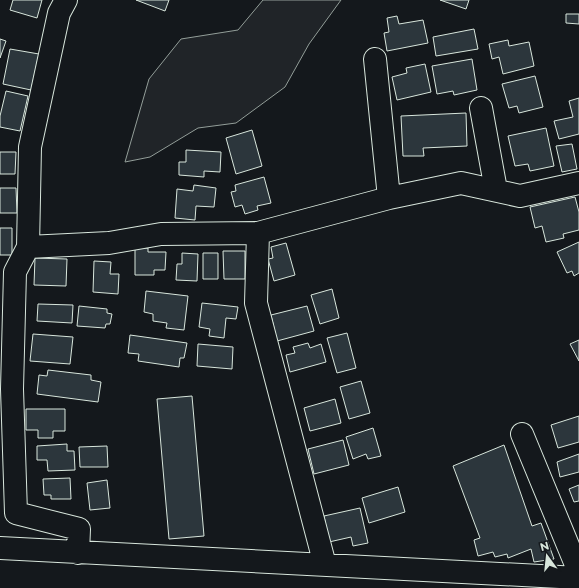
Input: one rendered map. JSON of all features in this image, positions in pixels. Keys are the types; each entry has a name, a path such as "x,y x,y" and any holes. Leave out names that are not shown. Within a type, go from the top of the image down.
{"street":[{"path":"66,0 59,13 30,147 28,247 8,274 16,513 79,530 78,553"},
{"path":"375,59 389,198"},
{"path":"481,108 496,190"},
{"path":"28,247 109,243 161,234 258,233 389,198 461,183 520,196 579,184"},
{"path":"258,233 256,303 324,564"},
{"path":"522,434 579,572"},
{"path":"0,548 579,578"}],"shaded area":[{"path":"263,0 341,0 309,44 285,87 236,123 198,128 150,157 125,162 149,79 181,39 238,30"}],"building":[{"path":"13,0 42,0 37,18 10,10"},
{"path":"136,0 169,0 165,11"},
{"path":"440,0 469,0 466,9"},
{"path":"566,14 579,14 579,24 566,23"},
{"path":"397,16 399,24 423,20 428,43 387,51 384,33 389,32 387,18"},
{"path":"474,29 478,49 436,56 433,37"},
{"path":"0,39 6,41 0,58"},
{"path":"508,40 509,46 529,42 534,66 503,74 499,57 492,59 489,44"},
{"path":"10,49 39,54 31,90 3,84"},
{"path":"472,59 477,90 454,95 453,91 437,94 432,66"},
{"path":"425,64 431,92 397,100 392,77 407,73 406,68"},
{"path":"535,76 543,107 519,113 517,106 509,108 502,84"},
{"path":"6,91 28,96 20,131 0,127 0,116"},
{"path":"579,98 579,134 559,139 554,121 573,117 569,101"},
{"path":"466,113 467,146 423,148 424,156 403,156 401,116"},
{"path":"546,128 554,166 530,171 528,164 515,166 508,136"},
{"path":"252,130 262,166 236,174 226,138"},
{"path":"572,144 577,169 562,172 556,146"},
{"path":"186,150 221,152 220,172 204,171 204,177 179,175 179,162 186,162"},
{"path":"0,152 16,152 15,174 0,174"},
{"path":"264,177 271,203 257,206 258,210 245,214 242,205 235,207 231,192 236,191 235,185"},
{"path":"194,185 216,188 214,207 196,206 195,220 175,218 177,189 193,191"},
{"path":"0,188 16,188 17,213 0,213"},
{"path":"575,197 579,212 579,230 563,234 564,238 546,242 542,226 535,228 530,207"},
{"path":"0,228 12,228 12,255 0,255"},
{"path":"579,242 579,273 574,276 572,271 567,273 557,252"},
{"path":"286,243 295,275 274,281 268,259 273,258 271,247"},
{"path":"135,248 148,248 148,252 166,252 165,270 154,270 154,275 135,275"},
{"path":"223,251 245,251 245,279 224,279"},
{"path":"182,253 198,254 197,281 176,280 177,264 182,264"},
{"path":"203,253 218,253 218,279 203,279"},
{"path":"35,258 67,259 66,286 34,285"},
{"path":"94,261 111,262 110,274 119,274 118,294 93,292"},
{"path":"332,289 339,318 320,324 311,295"},
{"path":"146,291 188,296 184,330 166,328 167,323 153,321 153,314 144,312"},
{"path":"202,303 238,307 236,319 226,318 224,338 209,336 210,329 199,327"},
{"path":"38,304 73,305 72,323 37,321"},
{"path":"79,306 107,309 107,313 112,314 110,324 106,324 105,328 77,326"},
{"path":"307,306 314,331 277,341 271,315"},
{"path":"347,333 356,368 337,373 327,338"},
{"path":"33,334 73,337 70,364 30,361"},
{"path":"130,335 187,343 184,358 180,358 179,367 138,361 139,354 128,353"},
{"path":"579,340 579,361 570,344"},
{"path":"308,343 310,348 321,344 326,362 290,372 286,355 295,353 293,347"},
{"path":"198,344 233,347 232,369 197,366"},
{"path":"48,370 91,375 91,380 101,382 98,402 37,394 39,375 47,376"},
{"path":"361,381 370,413 349,419 340,387"},
{"path":"192,396 204,536 169,539 157,399"},
{"path":"335,399 341,423 310,431 304,408"},
{"path":"26,409 65,409 65,431 53,431 53,438 38,438 38,430 26,430"},
{"path":"579,416 579,442 558,448 551,425"},
{"path":"373,428 381,456 368,459 366,454 353,459 346,437"},
{"path":"343,440 349,465 314,474 308,449"},
{"path":"67,444 67,451 74,451 75,470 48,471 47,460 37,460 37,446"},
{"path":"504,445 532,526 541,523 554,559 534,562 531,549 508,558 507,554 495,557 493,552 478,556 474,540 480,538 453,466"},
{"path":"107,446 108,467 80,467 79,447"},
{"path":"579,454 579,472 560,477 557,462"},
{"path":"70,478 71,499 51,499 51,495 44,495 43,479"},
{"path":"107,480 110,508 90,510 87,483"},
{"path":"579,485 579,501 574,502 569,489"},
{"path":"398,487 405,512 369,523 362,498"},
{"path":"360,508 368,543 353,546 351,537 329,542 324,516"}]}
